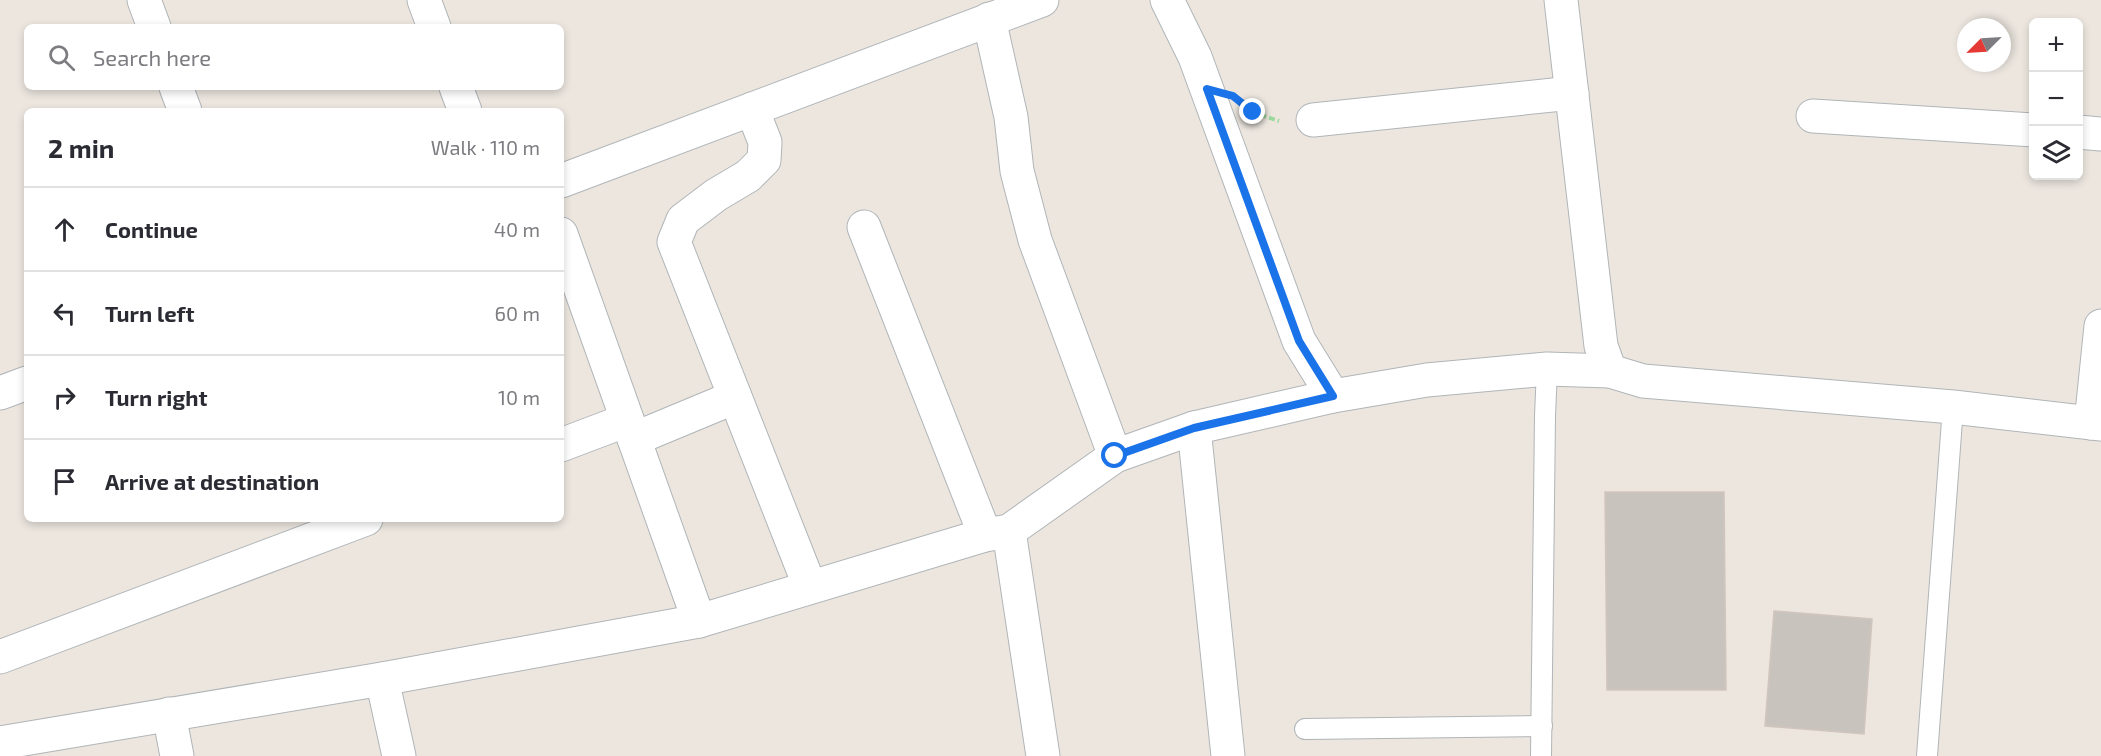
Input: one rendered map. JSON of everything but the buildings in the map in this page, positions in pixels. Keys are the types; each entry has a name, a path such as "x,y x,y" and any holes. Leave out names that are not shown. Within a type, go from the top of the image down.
{"street":[{"path":"144,0 153,24"},
{"path":"424,0 433,24"},
{"path":"564,180 1042,0"},
{"path":"1167,0 1195,57 1299,341 1333,396"},
{"path":"1562,0 1600,346 1610,371"},
{"path":"989,19 1011,117 1017,171 1035,240 1115,456"},
{"path":"177,90 184,108"},
{"path":"457,90 464,108"},
{"path":"1313,120 1572,93"},
{"path":"752,109 765,142 764,160 748,176 716,195 684,220 674,242 810,587"},
{"path":"1812,116 2029,130"},
{"path":"2083,132 2101,134"},
{"path":"864,227 997,533 1043,756"},
{"path":"564,242 699,621"},
{"path":"0,742 382,679 699,621 997,533 1115,456 1194,428 1333,396 1427,380 1547,369 1610,371 1643,381 1953,407 2096,424 2101,326"},
{"path":"0,393 24,384"},
{"path":"564,445 631,430 735,397"},
{"path":"1194,428 1228,756"},
{"path":"0,657 358,522"},
{"path":"382,679 399,756"},
{"path":"169,714 177,756"}],"lane":[{"path":"1541,756 1547,369"},
{"path":"1927,756 1953,407"},
{"path":"1305,729 1542,726"}],"path":[{"path":"1207,89 1233,96 1253,112 1284,123 1313,120"}],"route":[{"path":"1115,456 1194,428 1333,396 1299,341 1207,89 1233,96 1253,112"}]}
